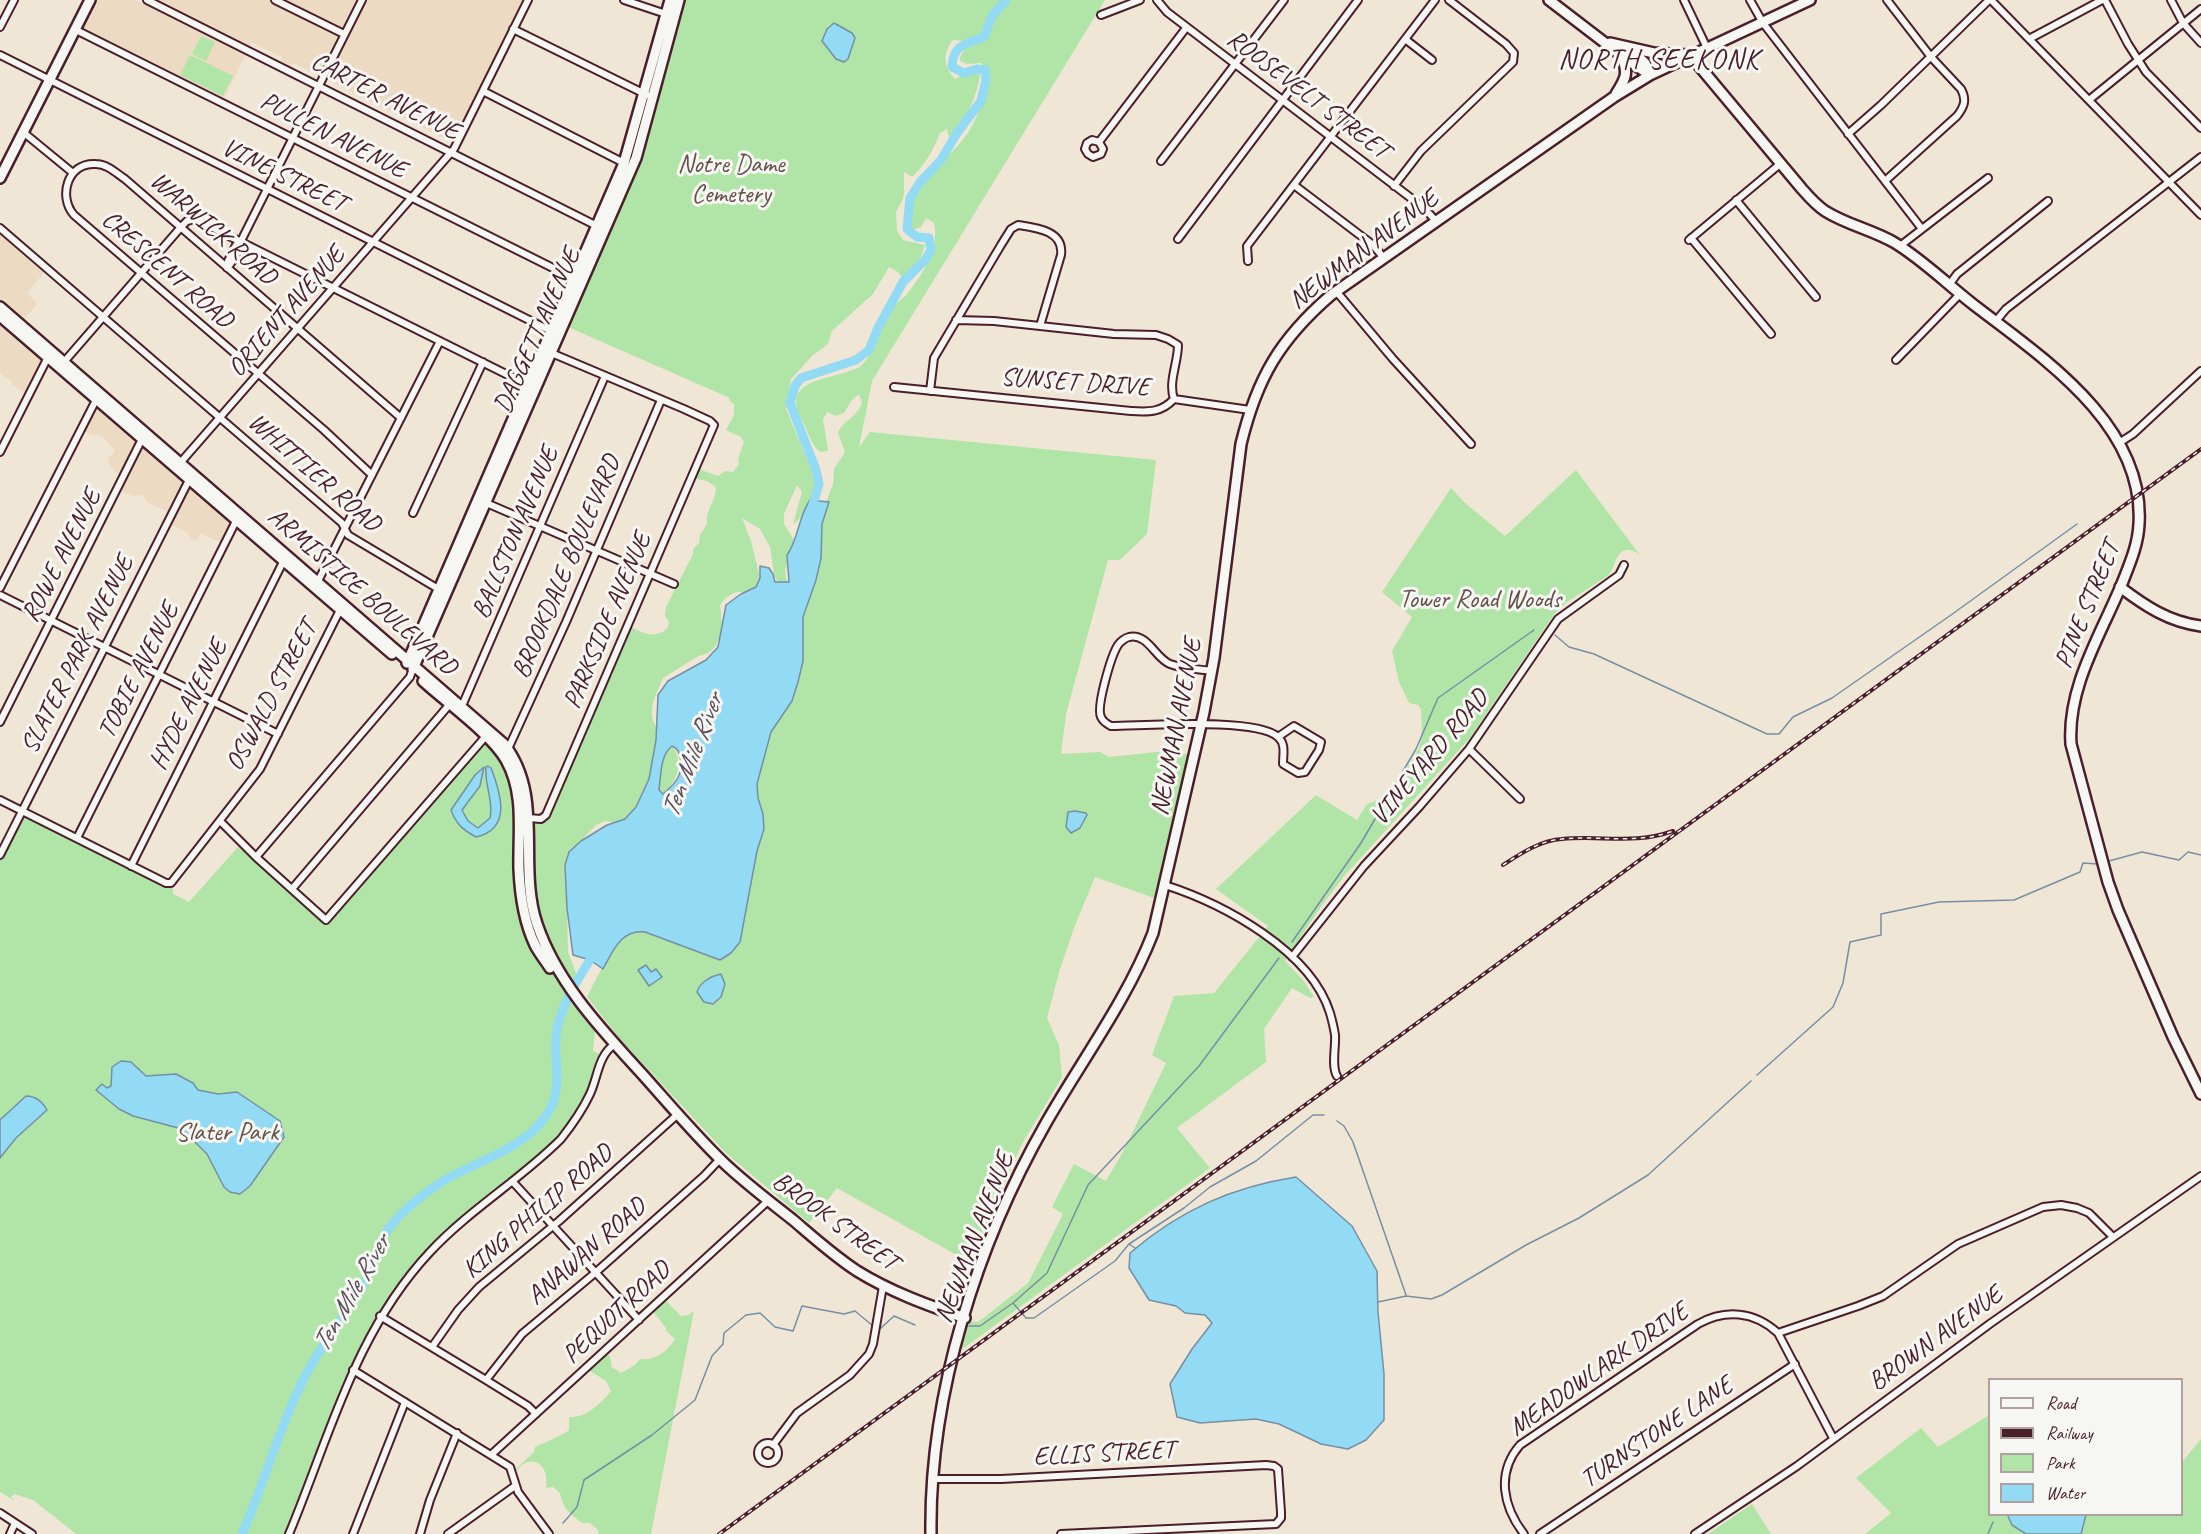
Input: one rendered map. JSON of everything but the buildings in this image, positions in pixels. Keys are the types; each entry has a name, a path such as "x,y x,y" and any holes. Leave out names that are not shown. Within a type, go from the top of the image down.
{"main road":[{"path":"0,178 90,0"},
{"name":"DAGGETT AVENUE","path":"410,666 601,228 638,153 670,0"},
{"name":"DAGGETT AVENUE","path":"482,501 528,385 547,351 551,331 573,278 601,228 649,96 679,0"},
{"name":"NEWMAN AVENUE","path":"931,1534 933,1479 945,1388 988,1248 1015,1182 1047,1122 1143,957 1153,933 1212,671 1241,444 1250,410 1270,363 1288,337 1307,316 1336,291 1614,97 1650,75 1690,55 1810,0"},
{"path":"1554,1 1602,41 1623,50 1690,55"},
{"path":"1623,50 1650,75"},
{"path":"1614,97 1623,83 1627,70 1623,50"},
{"name":"PINE STREET","path":"1690,55 1780,164 1825,210 1899,246 1996,321 2069,380 2119,443 2135,483 2139,516 2135,548 2077,687 2069,724 2070,744 2108,882 2118,910 2173,1037 2201,1094"},
{"name":"ARMISTICE BOULEVARD","path":"1,314 142,440 191,476 410,666 449,705 486,736 505,758 515,784 519,805 519,871 522,899 531,933 550,968 567,984"},
{"name":"ARMISTICE BOULEVARD","path":"1,314 64,362 181,462 191,476 236,521 284,562 316,585 340,610 462,706 494,733 508,749 516,763 525,789 529,877 533,910 551,958 567,984 615,1044 721,1160"},
{"path":"2120,587 2162,615 2201,626"},
{"name":"BROOK STREET","path":"721,1160 855,1270 910,1299 965,1317"}],"street":[{"path":"0,27 14,0"},
{"name":"CARTER AVENUE","path":"147,0 601,228"},
{"path":"275,0 344,34"},
{"path":"228,266 236,245 240,243 362,0"},
{"name":"ORIENT AVENUE","path":"181,462 451,153 528,0"},
{"path":"624,0 666,14"},
{"path":"1101,15 1140,0"},
{"name":"ROOSEVELT STREET","path":"1157,0 1186,28 1424,208 1436,221"},
{"path":"1161,160 1284,0"},
{"path":"1178,239 1358,0"},
{"path":"1248,261 1247,246 1435,0"},
{"path":"1394,186 1420,151 1513,62 1514,53 1506,44 1449,0"},
{"path":"1684,0 1707,48"},
{"path":"1750,0 1763,23 1922,229"},
{"path":"1885,181 1957,116 1963,108 1964,99 1961,90 1931,57 1887,0"},
{"path":"1848,134 1990,0 2201,215"},
{"path":"2029,39 2104,0 2138,60 2155,82 2201,128"},
{"path":"2171,0 2183,23 2201,43"},
{"path":"2089,100 2201,9"},
{"path":"1099,142 1186,28"},
{"path":"513,29 649,96"},
{"name":"PULLEN AVENUE","path":"76,30 573,278"},
{"path":"1405,39 1432,60"},
{"name":"VINE STREET","path":"0,55 551,331"},
{"path":"483,91 624,163"},
{"path":"23,132 73,173"},
{"path":"1996,321 2006,309 2201,157"},
{"path":"1771,334 1690,239 1780,164"},
{"name":"WARWICK ROAD","path":"73,173 88,165 108,167 228,266 401,418"},
{"name":"CRESCENT ROAD","path":"73,173 67,183 65,194 70,210 372,475"},
{"path":"1899,246 1988,178"},
{"path":"1294,185 1373,246 1383,257"},
{"path":"1736,200 1816,297"},
{"path":"1949,285 1957,274 2049,201"},
{"path":"64,362 181,227 187,221 195,219 528,385"},
{"path":"930,391 934,358 1011,229 1018,225 1058,237 1062,246 1040,326"},
{"name":"WHITTIER ROAD","path":"0,228 342,523 348,535 443,592"},
{"path":"1336,291 1393,359 1471,444"},
{"path":"1896,360 1960,294"},
{"path":"956,320 1114,334 1156,335 1168,339 1178,345 1178,358 1171,391 1174,399"},
{"path":"316,585 440,341"},
{"path":"547,351 661,400"},
{"path":"0,452 48,357"},
{"path":"413,513 483,362"},
{"path":"2119,443 2129,437 2201,371"},
{"name":"BALLSTON AVENUE","path":"462,706 605,376"},
{"name":"SUNSET DRIVE","path":"894,387 1154,412 1174,399 1250,410"},
{"path":"0,588 96,400"},
{"name":"PARKSIDE AVENUE","path":"528,819 541,819 546,815 714,425 710,421 661,400"},
{"name":"BROOKDALE BOULEVARD","path":"508,749 661,400"},
{"name":"ROWE AVENUE","path":"0,722 142,440"},
{"name":"SLATER PARK AVENUE","path":"0,855 191,476"},
{"path":"482,501 674,585"},
{"name":"TOBIE AVENUE","path":"76,838 236,521"},
{"name":"HYDE AVENUE","path":"131,866 284,562"},
{"name":"VINEYARD ROAD","path":"1292,957 1364,866 1469,749 1558,620 1619,575 1624,565"},
{"path":"0,595 278,734"},
{"name":"OSWALD STREET","path":"131,866 168,884 260,769 340,610"},
{"path":"1212,671 1168,663 1149,643 1136,637 1126,638 1118,644 1102,696 1099,711 1101,718 1111,726 1168,723 1260,730 1278,737 1283,743 1284,764 1298,773 1305,772 1319,750 1321,742 1294,726 1278,737"},
{"path":"256,857 410,677 410,666"},
{"path":"292,890 449,705"},
{"path":"220,820 256,857 326,920 486,736"},
{"path":"1469,749 1520,800"},
{"path":"0,800 131,866"},
{"path":"1165,885 1187,892 1216,906 1257,930 1292,957 1314,979 1326,999 1335,1035 1334,1071 1337,1076"},
{"path":"289,1534 340,1398 380,1316 401,1286 432,1250 561,1139 577,1118 590,1095 603,1055 615,1044"},
{"name":"KING PHILIP ROAD","path":"432,1347 458,1310 479,1287 553,1226 678,1114"},
{"name":"ANAWAN ROAD","path":"486,1380 522,1334 595,1273 721,1160"},
{"name":"BROWN AVENUE","path":"1695,1534 1790,1470 2114,1236 2201,1176"},
{"path":"513,1182 639,1320"},
{"name":"PEQUOT ROAD","path":"492,1454 769,1200"},
{"path":"1833,1438 1778,1333 1882,1296 1958,1244 2043,1207 2061,1205 2090,1213 2114,1236"},
{"path":"773,1445 797,1413 857,1369 869,1354 884,1286"},
{"name":"MEADOWLARK DRIVE","path":"1522,1531 1507,1504 1505,1479 1511,1458 1524,1441 1708,1319 1723,1314 1747,1316 1766,1323 1778,1333"},
{"path":"380,1316 528,1406 536,1414"},
{"name":"TURNSTONE LANE","path":"1540,1534 1795,1364"},
{"path":"353,1370 510,1467 518,1492 549,1534"},
{"path":"353,1534 405,1402"},
{"path":"420,1534 430,1500 457,1433"},
{"name":"ELLIS STREET","path":"933,1479 1001,1479 1266,1465 1276,1467 1279,1476 1281,1512 1279,1521 1274,1524 1061,1534"},
{"path":"448,1534 515,1486"},
{"path":"0,1514 32,1534"},
{"path":"10,1534 15,1523"},
{"path":"1512,1534 1522,1531"}],"shaded area":[{"path":"98,0 135,0 246,54 224,98 83,29"},
{"path":"144,0 531,0 485,95 456,144 293,63 285,71 279,67 282,57 252,43 247,51"},
{"path":"0,230 46,270 27,293 37,304 20,324 47,358 30,395 21,391 12,384 11,380 0,373"},
{"path":"95,402 235,521 225,545 200,533 197,541 191,540 188,533 169,523 172,514 148,503 143,495 133,496 119,491 125,477 115,472 108,463 110,455 113,455 115,450 98,435 81,430"}],"green space":[{"path":"682,0 1105,0 872,381 859,447 870,432 1156,460 1147,534 1120,560 1108,560 1066,714 1061,754 1100,752 1109,757 1157,752 1188,754 1154,898 1095,877 1060,969 1047,1018 1059,1045 1062,1077 1022,1144 969,1262 837,1188 809,1223 726,1153 620,1039 587,997 610,955 631,932 645,932 720,959 731,953 740,942 757,851 764,829 763,814 741,814 766,753 771,732 780,719 788,652 808,603 824,507 833,484 834,469 845,452 838,433 862,403 859,394 851,401 844,413 836,416 827,412 823,420 828,449 820,452 811,441 802,420 797,408 797,398 800,391 807,385 860,367 874,347 890,310 913,287 928,261 934,242 934,223 926,218 921,227 910,231 907,218 910,205 927,178 969,131 978,112 980,96 988,76 981,63 967,64 960,61 965,49 976,44 979,37 974,36 963,41 953,40 946,55 951,74 955,79 972,69 980,75 979,82 956,136 949,138 947,129 940,133 929,156 917,172 912,177 904,172 904,194 896,212 897,231 903,240 925,245 921,257 903,280 898,272 889,267 873,294 832,331 828,344 812,356 791,379 786,409 816,481 809,506 802,516 793,524 802,492 797,485 784,514 784,524 794,540 796,553 786,567 790,595 779,585 774,574 770,547 760,529 742,518 751,541 763,591 750,594 737,592 726,598 720,605 721,625 717,644 708,653 694,658 663,678 654,701 652,717 659,731 675,750 678,763 676,775 661,797 627,824 605,821 596,825 571,851 564,867 569,887 568,952 578,978 576,986 566,994 572,1002 578,999 597,1023 592,1027 595,1031 593,1051 601,1055 596,1078 569,1129 487,1205 460,1224 430,1252 370,1336 289,1534 76,1534 33,1500 14,1494 11,1497 15,1501 0,1492 0,857 22,813 172,883 173,894 189,902 238,847 242,851 246,846 327,922 393,849 485,739 499,756 503,765 517,815 543,817 628,626 652,634 667,629 669,622 665,616 666,607 693,554 693,549 699,543 716,492 716,487 707,481 692,478 696,468 718,476 726,471 733,472 739,464 738,459 744,442 741,437 726,430 734,415 734,404 729,400 730,398 568,327 644,149","holes":["855,38 848,59 822,41"]},
{"path":"201,36 215,42 206,61 192,54"},
{"path":"190,55 233,76 223,96 180,75"},
{"name":"Tower Road Woods","path":"1576,470 1640,555 1632,551 1622,551 1609,575 1567,602 1555,613 1469,739 1346,874 1322,905 1285,961 1303,980 1314,997 1310,998 1292,988 1264,1029 1266,1062 1177,1128 1210,1168 961,1350 968,1321 978,1322 1028,1283 1063,1214 1052,1207 1074,1164 1106,1181 1124,1150 1166,1063 1152,1055 1174,996 1214,993 1268,926 1216,889 1316,795 1357,820 1367,804 1384,798 1392,791 1419,748 1422,735 1421,709 1418,705 1409,703 1399,682 1392,651 1412,617 1382,592 1451,488 1464,502 1505,536"},
{"path":"664,1299 681,1316 694,1311 651,1534 598,1534 598,1530 590,1523 582,1523 568,1511 560,1493 553,1487 546,1488 545,1473 540,1464 525,1463 513,1472 534,1452 535,1447 569,1430 569,1417 587,1413 611,1391 606,1381 590,1371 588,1366 605,1354 610,1356 612,1367 621,1373 635,1365 640,1359 656,1357 669,1347 675,1339 666,1331 652,1310"},
{"path":"1988,1416 1988,1516 2183,1516 2183,1461 2201,1439 2201,1534 1865,1534 1891,1513 1856,1478 1921,1428 1938,1447"},
{"path":"1752,1504 1771,1534 1708,1534"}],"water":[{"path":"834,23 852,33 855,38 848,59 844,62 836,59 822,41 827,29"},
{"path":"810,500 829,502 822,524 821,558 803,617 803,661 798,682 792,701 771,732 757,784 764,829 757,851 740,942 731,953 720,960 645,932 637,932 630,934 619,943 603,969 590,960 573,955 567,908 565,865 569,852 581,841 607,825 625,819 636,807 649,779 656,740 658,695 668,681 706,660 718,647 726,605 756,587 760,578 760,566 769,568 775,582 789,582 787,555","holes":["672,746 679,753 681,768 675,782 663,794 659,790 662,766 665,755"]},
{"path":"488,766 491,768 498,789 501,809 495,826 487,833 476,837 460,826 451,810 475,775 484,767 480,786 462,810 468,821 478,828 490,818 491,805 486,773"},
{"path":"1075,811 1087,815 1080,828 1071,833 1066,827 1068,812"},
{"path":"646,965 651,972 656,969 662,977 649,986 638,970"},
{"path":"721,974 725,984 721,997 713,1004 704,1002 697,992 698,988 706,980"},
{"path":"121,1061 131,1062 146,1076 176,1074 193,1083 198,1090 218,1094 237,1092 280,1121 284,1137 250,1186 240,1194 230,1192 224,1187 207,1154 182,1129 133,1116 119,1109 96,1090 102,1084 107,1088 111,1086 112,1067"},
{"path":"26,1096 38,1100 47,1110 16,1138 0,1158 0,1120"},
{"path":"1296,1177 1352,1226 1377,1271 1384,1374 1384,1420 1366,1440 1348,1449 1321,1444 1279,1424 1256,1419 1200,1423 1177,1417 1170,1384 1212,1323 1205,1315 1185,1313 1176,1306 1149,1300 1129,1268 1130,1253 1168,1224 1188,1213 1250,1187"},
{"path":"2008,1516 2086,1516 2081,1534 2026,1534 2012,1525"}],"waterway":[{"name":"Ten Mile River","path":"811,511 819,484 816,470 790,403 795,386 801,378 856,360 869,350 903,282 925,260 931,250 929,238 917,237 907,229 910,198 921,181 941,160 957,133 981,101 986,80 985,70 977,69 964,73 952,67 955,54 961,46 984,37 992,16 1006,0"},
{"path":"1555,635 1569,647 1594,654 1767,734 1779,734 1793,717 1832,698 2077,524"},
{"path":"1292,942 1361,843 1416,749 1438,698 1534,630"},
{"path":"2109,861 2142,852 2179,860 2188,852 2201,855"},
{"path":"1757,1075 1833,1007 1843,983 1850,942 1881,935 1881,914 1939,902 2014,900 2080,872 2083,863 2098,864"},
{"name":"Ten Mile River","path":"242,1534 302,1382 317,1354 353,1302 369,1274 389,1228 406,1210 440,1183 517,1143 542,1121 551,1107 557,1081 556,1036 561,1014 596,950"},
{"path":"969,1326 980,1326 1013,1303 1047,1273 1088,1185 1199,1066 1279,958"},
{"path":"1378,1302 1406,1296 1431,1299 1442,1295 1526,1245 1579,1218 1648,1175 1751,1081"},
{"path":"1013,1303 1026,1318 1034,1318 1115,1261 1129,1244 1184,1208 1210,1187 1256,1161 1313,1115 1324,1115"},
{"path":"1337,1121 1344,1126 1353,1142 1406,1295"},
{"path":"1129,1244 1135,1248"},
{"path":"563,1523 577,1507 584,1480 652,1435 695,1400 712,1356 723,1344 724,1333 746,1315 760,1313 775,1327 793,1331 802,1306 844,1314 855,1311 873,1326"},
{"path":"878,1327 881,1328 894,1316 915,1325"},
{"path":"1988,1534 1993,1522"}],"railway":[{"path":"719,1534 2201,449"},
{"path":"1503,865 1531,848 1554,840 1645,838 1673,831"}],"district":[{"name":"NORTH SEEKONK","path":"1659,61"}],"park label":[{"name":"Notre Dame Cemetery","path":"731,180"},
{"name":"Slater Park","path":"227,1133"}]}
